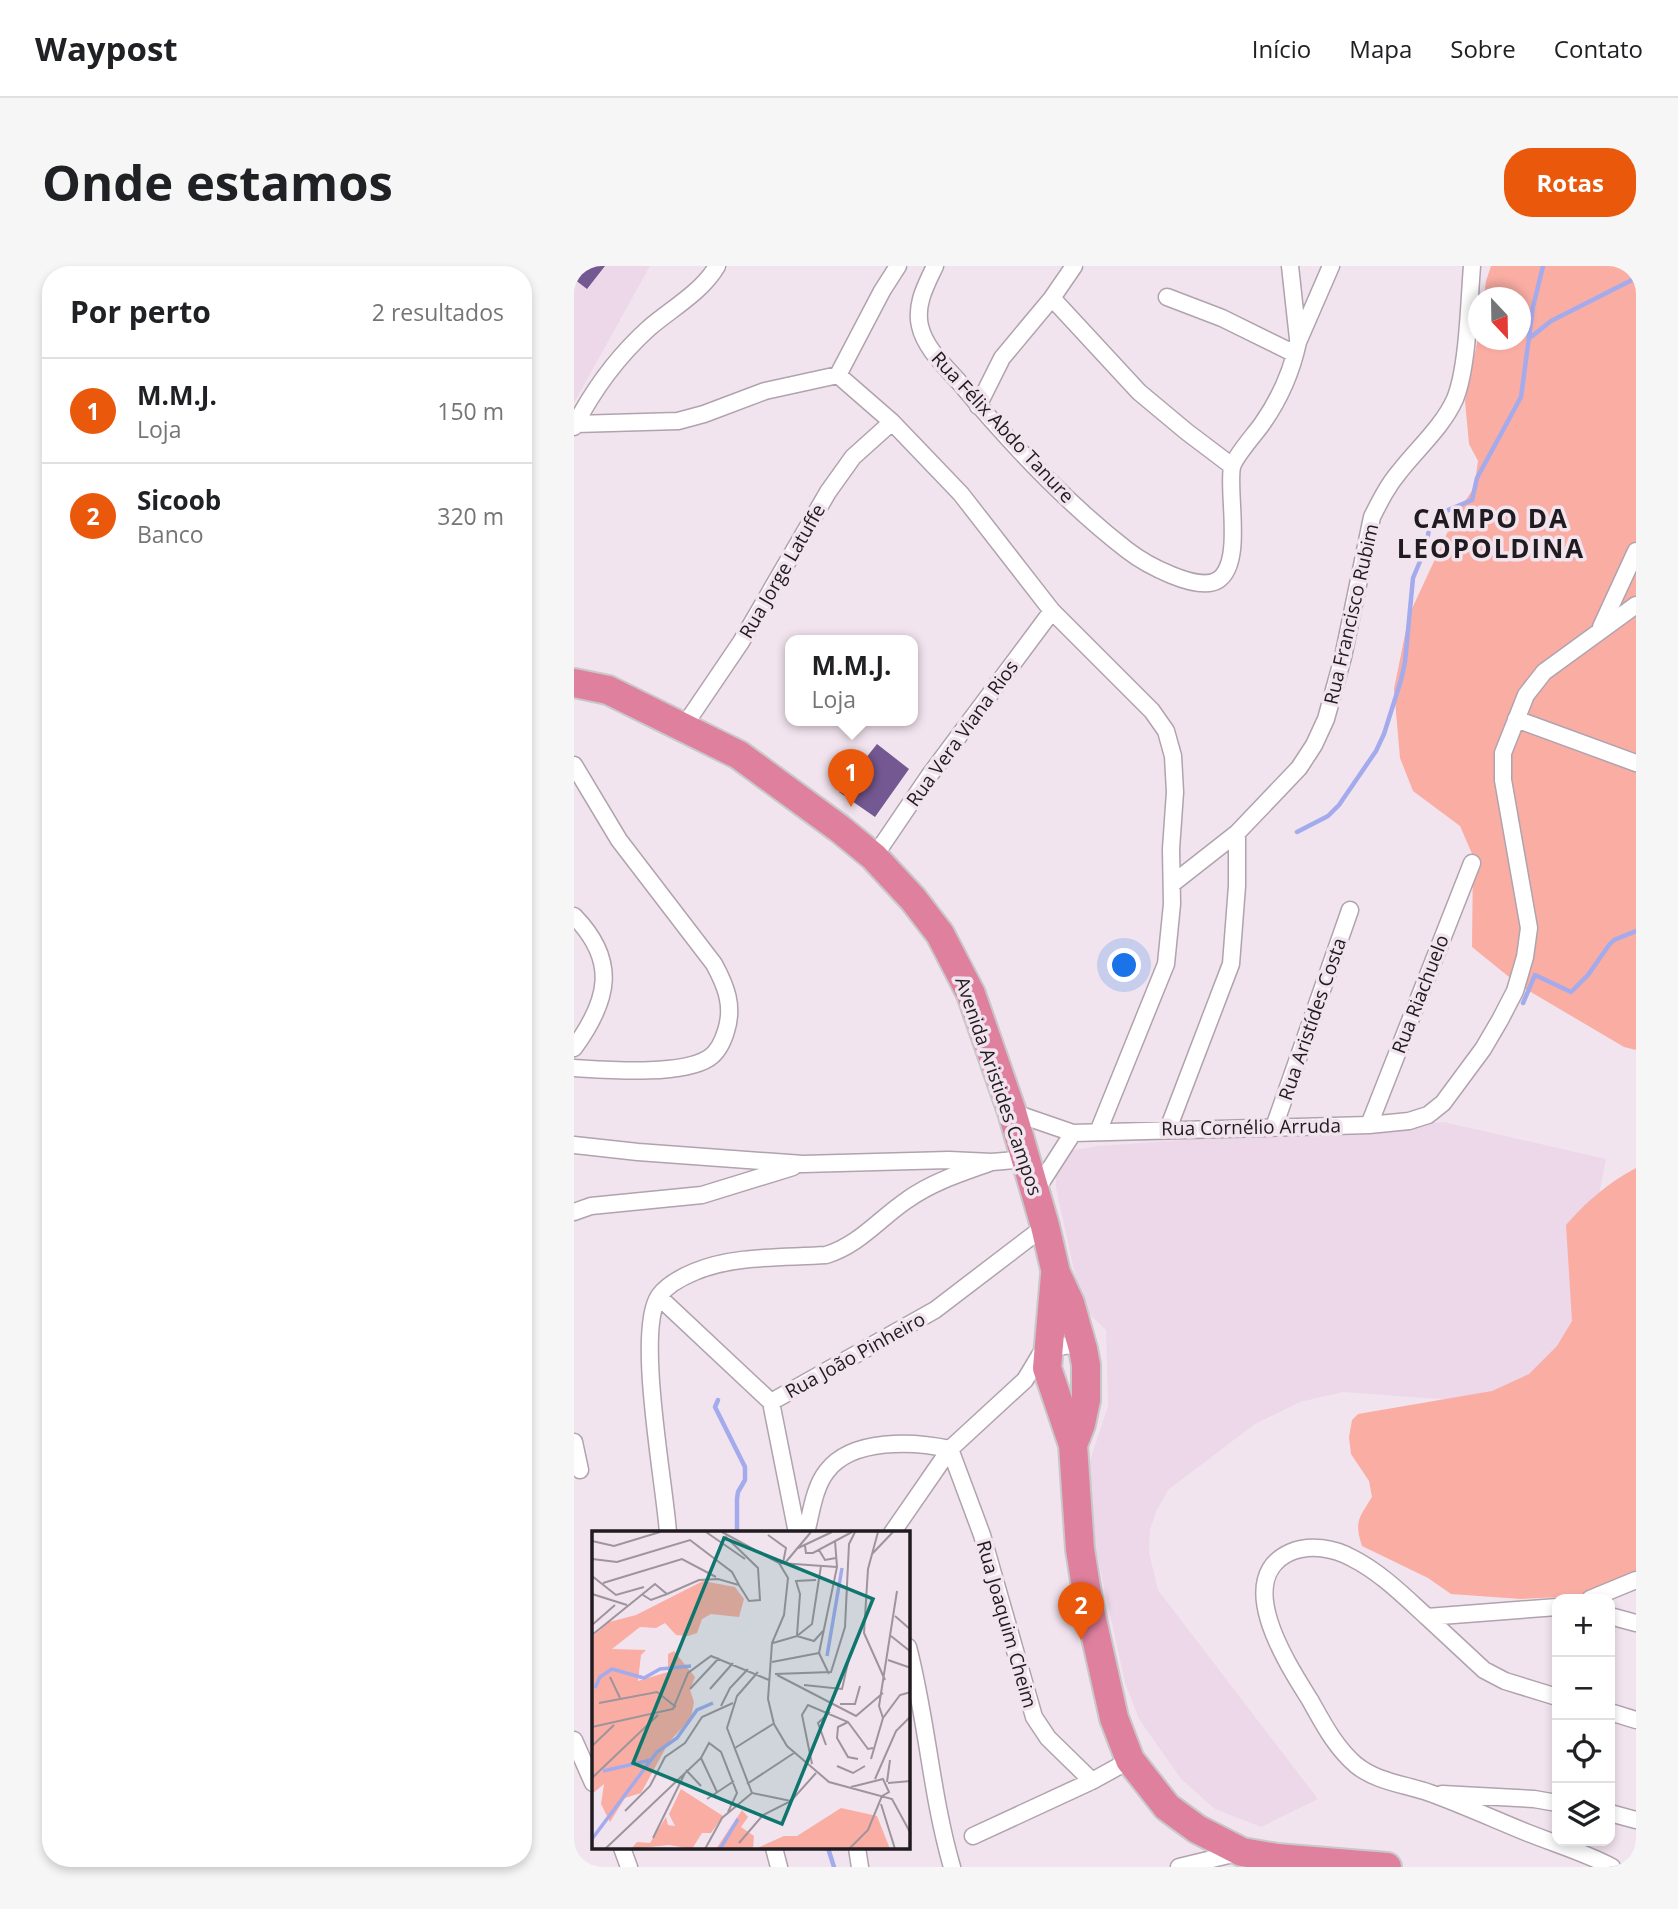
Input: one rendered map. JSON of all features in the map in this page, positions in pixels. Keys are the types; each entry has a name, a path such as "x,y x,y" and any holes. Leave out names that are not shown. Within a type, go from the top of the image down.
{"highway":[{"name":"Avenida Aristides Campos","path":"574,683 608,690 739,755 874,857 913,899 940,934 971,994 1012,1112 1056,1273 1070,1303 1083,1349 1086,1400 1073,1444"},
{"name":"Avenida Aristides Campos","path":"1056,1273 1047,1368 1073,1444 1080,1549 1089,1606 1114,1718 1130,1760 1167,1807 1197,1829 1216,1861 1277,1858 1387,1867"}],"street":[{"path":"575,426 596,388 614,364 649,328 684,301 717,266"},
{"path":"838,376 898,266"},
{"name":"Rua Félix Abdo Tanure","path":"935,266 918,310 926,344 978,406 1033,465 1129,552 1178,578 1197,584 1210,584 1222,578 1228,565 1233,538 1233,466"},
{"path":"978,406 1002,358 1052,299 1073,266"},
{"path":"1290,266 1297,348"},
{"path":"1052,299 1139,392 1233,466 1265,420 1288,375 1331,266"},
{"name":"Rua Francisco Rubim","path":"1172,884 1237,833 1299,768 1314,745 1326,719 1343,657 1372,517 1398,473 1442,421 1455,399 1459,386 1472,266"},
{"path":"1167,298 1297,348"},
{"path":"575,426 678,421 765,391 838,376"},
{"path":"838,376 892,422 961,494 1052,611 1152,711 1166,731 1173,756 1175,792 1171,849 1171,937 1166,964 1098,1132"},
{"name":"Rua Jorge Latuffe","path":"682,729 741,642 828,492 852,457 892,422"},
{"path":"1600,629 1636,551"},
{"path":"1636,605 1544,672 1526,695 1516,719 1636,763"},
{"name":"Rua Vera Viana Rios","path":"874,857 929,776 1052,611"},
{"name":"Rua Cornélio Arruda","path":"1012,1112 1073,1133 1369,1125 1409,1121 1428,1115 1443,1103 1483,1049 1515,991 1525,957 1529,928 1503,780 1503,753 1516,719"},
{"path":"574,765 619,840 714,964 724,981 731,1017 723,1041 712,1056 698,1064 621,1071 574,1068"},
{"path":"1168,1129 1231,964 1237,886 1237,833"},
{"name":"Rua Riachuelo","path":"1369,1125 1472,863"},
{"name":"Rua Aristídes Costa","path":"1273,1127 1350,910"},
{"path":"574,916 599,948 604,967 604,990 589,1026 574,1048"},
{"path":"1035,1192 1073,1133"},
{"path":"574,1145 803,1164 949,1160 992,1162 1026,1158"},
{"path":"668,1531 652,1408 650,1334 652,1314 659,1297 679,1279 708,1267 728,1262 826,1255 840,1251 855,1243 918,1193 992,1162"},
{"path":"574,1212 591,1206 702,1195 803,1164"},
{"name":"Rua João Pinheiro","path":"797,1531 771,1402 935,1310 1045,1226"},
{"path":"659,1297 771,1402"},
{"path":"892,1531 950,1449 1025,1380 1040,1355 1048,1348 1072,1345 1083,1349"},
{"path":"1025,1380 1052,1387 1070,1387 1086,1378"},
{"path":"574,1442 580,1470"},
{"path":"807,1531 818,1489 825,1473 835,1461 871,1447 902,1443 950,1449"},
{"name":"Rua Joaquim Cheim","path":"950,1449 982,1535 1034,1717 1048,1738 1091,1782"},
{"path":"1552,1695 1505,1681 1484,1670 1386,1580 1353,1558 1328,1549 1307,1548 1292,1551 1276,1560 1266,1576 1263,1594 1267,1617 1290,1669 1339,1749 1357,1766 1378,1779 1429,1793 1612,1867"},
{"path":"1602,1594 1636,1580"},
{"path":"1427,1617 1552,1607"},
{"path":"1615,1617 1636,1623"},
{"path":"910,1656 929,1745 945,1844 952,1867"},
{"path":"1615,1714 1636,1720"},
{"path":"574,1740 592,1781"},
{"path":"973,1836 1091,1782 1130,1760"},
{"path":"1429,1793 1552,1802"},
{"path":"1615,1814 1636,1820"},
{"path":"623,1850 629,1867"},
{"path":"775,1850 779,1867"},
{"path":"1179,1867 1216,1861"}],"shaded area":[{"path":"574,266 650,266 574,403"},
{"path":"1491,266 1636,266 1636,1050 1624,1047 1519,985 1472,947 1473,856 1460,826 1413,791 1400,758 1394,689 1409,615 1456,514 1474,488 1478,461 1469,444 1465,401 1476,350 1531,350 1531,287 1485,287"},
{"path":"1444,1122 1606,1159 1565,1371 1535,1390 1452,1400 1343,1392 1300,1402 1255,1424 1168,1490 1150,1530 1149,1552 1158,1590 1318,1799 1261,1827 1215,1809 1181,1779 1139,1719 1125,1683 1084,1495 1088,1467 1108,1406 1106,1330 1083,1308 1056,1188 1056,1164 1068,1151 1098,1146"},
{"path":"1636,1168 1636,1572 1587,1594 1552,1594 1552,1597 1521,1599 1451,1594 1428,1578 1362,1546 1358,1531 1359,1520 1372,1497 1369,1481 1351,1454 1349,1437 1352,1420 1358,1414 1492,1391 1529,1374 1557,1346 1572,1321 1566,1225 1598,1193"}],"building":[{"path":"574,266 605,266 587,289 574,279"},
{"path":"877,744 909,769 875,817 839,792"}],"waterway":[{"path":"1297,832 1328,816 1339,805 1376,751 1384,734 1405,662 1413,578 1426,547 1429,529 1448,510 1472,500 1477,478 1521,397 1533,307 1543,266"},
{"path":"1531,337 1551,321 1636,278"},
{"path":"1523,1003 1535,975 1571,992 1588,975 1614,940 1636,931"},
{"path":"718,1400 715,1407 745,1467 745,1480 737,1499 737,1531"},
{"path":"829,1850 834,1867"}],"place":[{"name":"M.M.J.","path":"851,807"},
{"name":"Sicoob","path":"1081,1640"}],"district":[{"name":"CAMPO DA LEOPOLDINA","path":"1491,533"}]}
